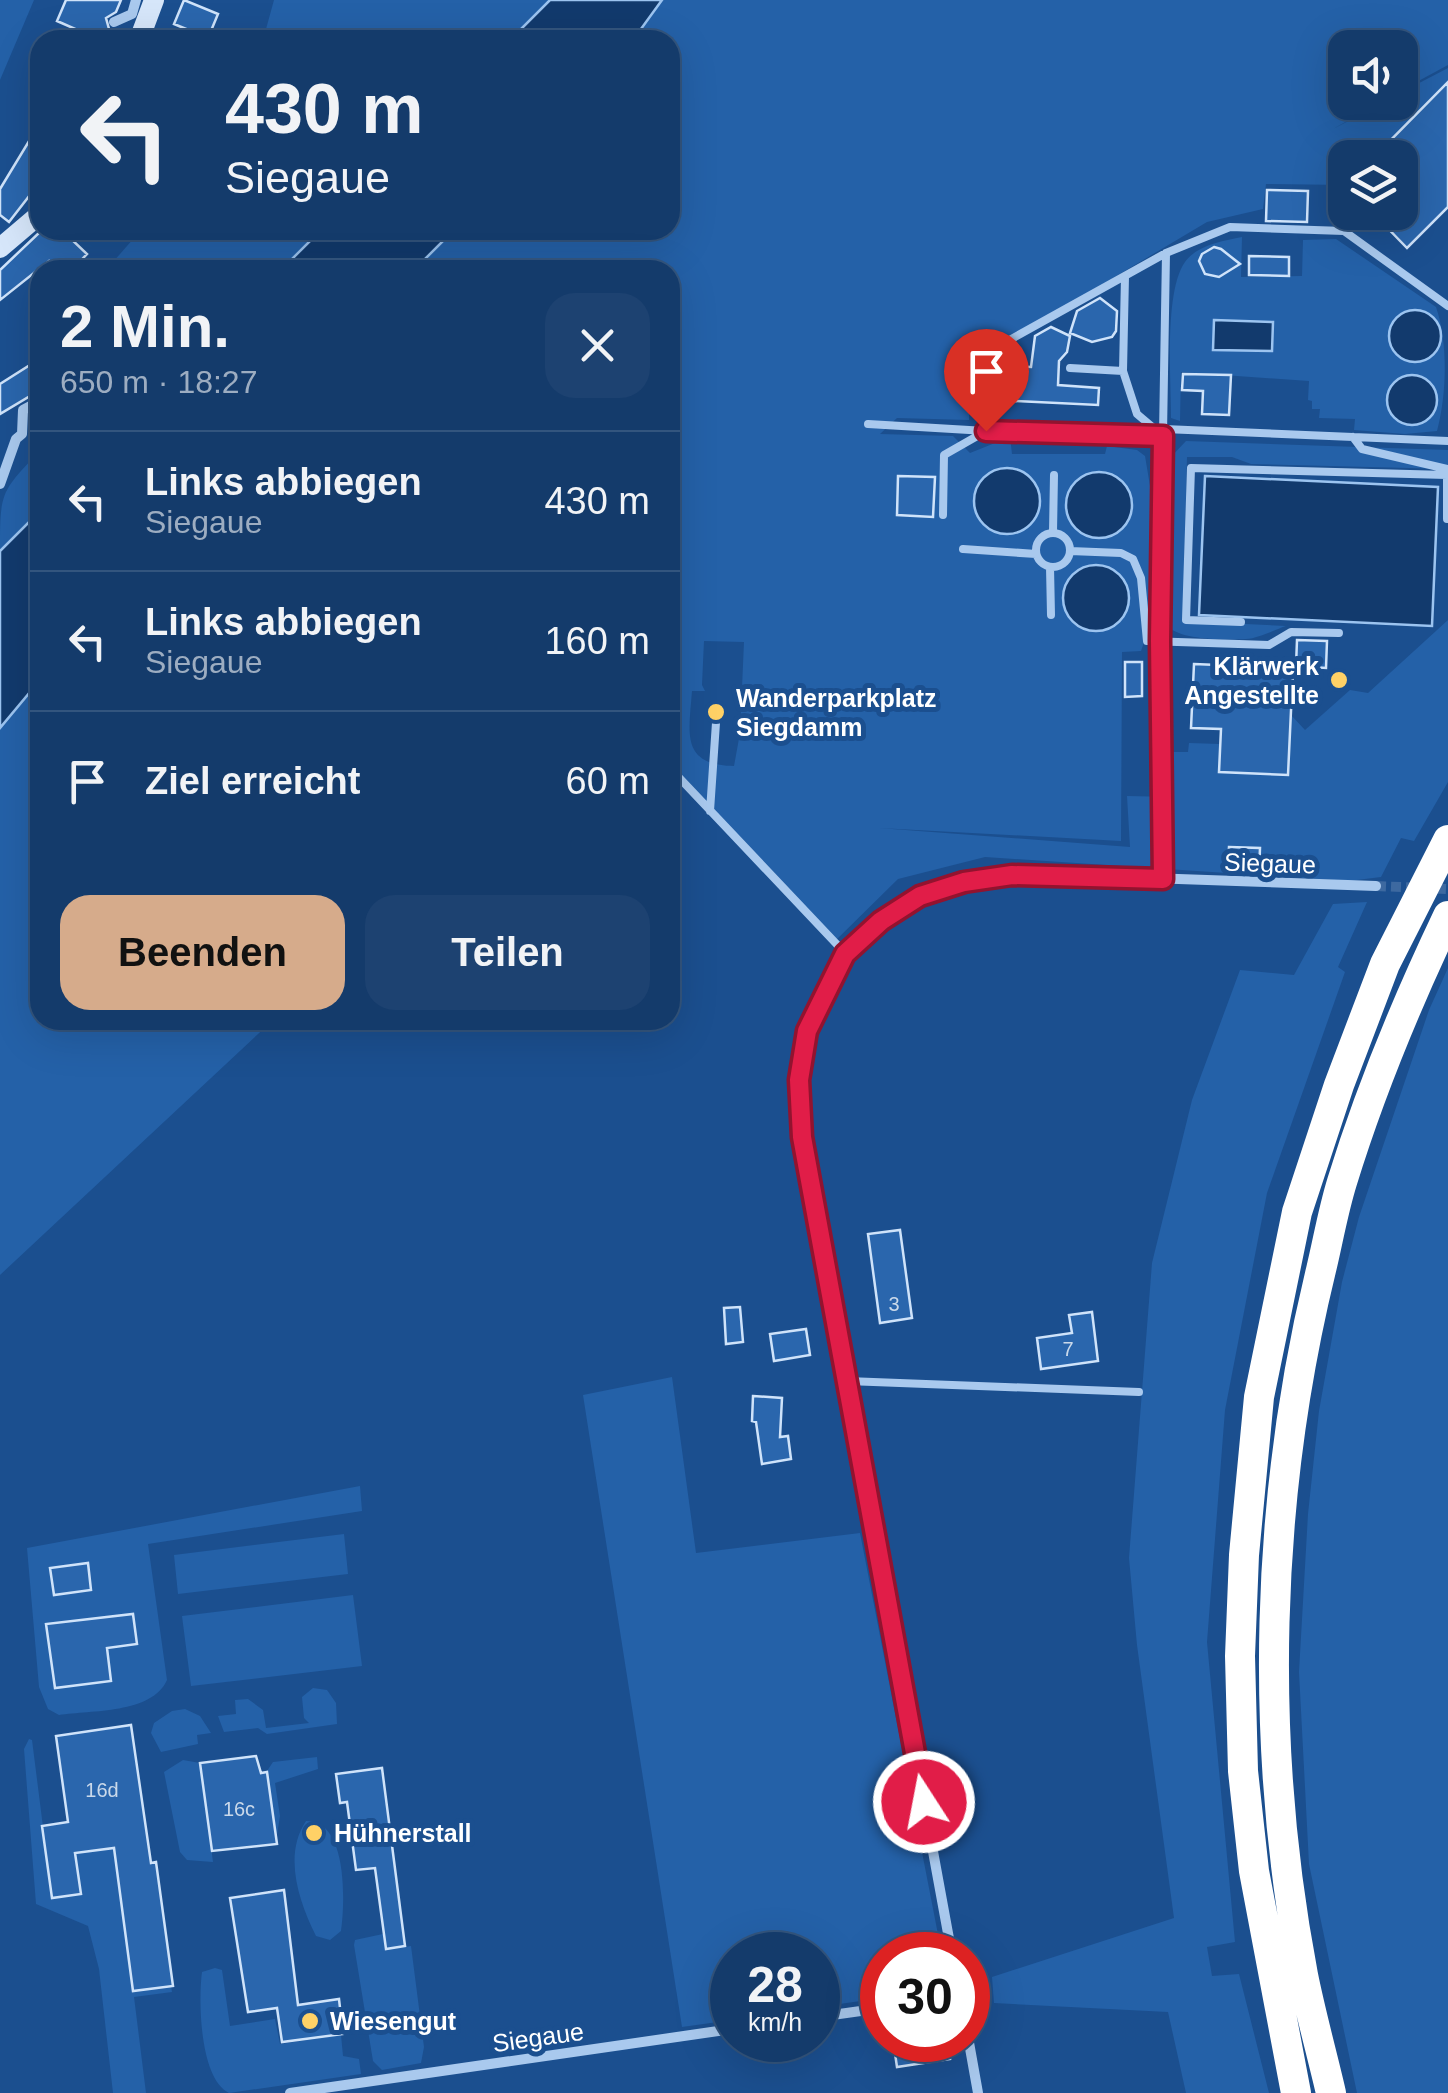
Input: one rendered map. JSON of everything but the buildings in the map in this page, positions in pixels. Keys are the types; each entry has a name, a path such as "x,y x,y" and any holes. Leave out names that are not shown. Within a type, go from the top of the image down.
{"highway":[{"path":"1296,2093 1254,1872 1243,1771 1240,1656 1259,1397 1297,1212 1339,1085 1385,964 1448,840"},
{"path":"1331,2093 1303,1975 1285,1851 1275,1729 1276,1607 1284,1474 1302,1345 1341,1185 1376,1082 1448,916"}],"main road":[{"path":"144,30 154,0"},
{"path":"0,248 30,222"}],"street":[{"path":"114,22 132,14 136,0"},
{"path":"0,484 16,440 22,434 23,410 30,406"},
{"name":"Siegaue","path":"948,1932 802,1137 799,1080 807,1031 845,954 881,921 920,896 964,882 1012,875 1376,886"},
{"name":"Siegaue","path":"290,2093 710,2032"},
{"path":"972,2062 978,2093"}],"lane":[{"path":"988,352 1166,254 1230,227 1344,231 1448,306"},
{"path":"1163,879 1160,641 1166,254"},
{"path":"1125,276 1123,371 1137,414 1163,433"},
{"path":"1070,368 1123,371"},
{"path":"868,424 986,431 1448,441"},
{"path":"943,515 944,456 986,431"},
{"path":"1353,437 1362,449 1447,469 1447,519"},
{"path":"1241,622 1186,620 1192,468 1447,475"},
{"path":"1053,532 1054,475"},
{"path":"1053,532 1066,538 1070,551 1060,566 1050,567 1041,563 1036,554 1037,543 1053,532"},
{"path":"963,549 1036,554"},
{"path":"1070,551 1121,553 1134,559 1141,578 1146,642 1269,645 1292,632 1339,633"},
{"path":"1050,567 1051,615"},
{"path":"710,811 716,708"},
{"path":"680,779 845,954"},
{"path":"847,1381 1139,1392"}],"shaded area":[{"path":"0,0 34,0 0,80"},
{"path":"274,0 550,0 520,30 266,30"},
{"path":"550,0 662,0 640,30 520,30"},
{"path":"662,0 1448,0 1448,65 1418,81 1418,30 1328,30 1328,120 1349,120 1333,129 1350,120 1412,120 1391,140 1328,140 1328,185 1266,184 1263,209 1207,222 970,363 969,420 897,418 880,434 953,436 970,453 1010,437 1012,454 1105,454 1107,446 1137,450 1145,456 1150,486 1151,622 1141,651 1122,652 1121,841 879,828 1130,847 1127,796 1173,797 1173,752 1188,752 1189,743 1220,744 1219,772 1291,715 1305,730 1350,690 1368,693 1448,620 1448,782 1414,841 1401,838 1381,877 1349,881 985,857 898,879 834,942 680,777 680,260 424,260 444,240 680,240 680,30 640,30","holes":["704,641 744,642 740,733 734,766 704,760 692,744 692,691 705,691"]},
{"path":"1448,68 1448,85 1418,114 1418,84"},
{"path":"1242,237 1241,277 1302,276 1303,240 1336,239 1436,307 1445,368 1437,431 1405,434 1354,430 1355,419 1319,418 1320,409 1312,409 1312,401 1308,400 1309,381 1181,372 1180,421 1171,418 1171,314 1178,275 1196,251"},
{"path":"132,240 311,240 291,260 115,260"},
{"path":"311,240 444,240 424,260 291,260"},
{"path":"1415,310 1434,317 1441,336 1434,355 1415,362 1396,355 1389,336 1396,317"},
{"path":"1214,320 1273,322 1272,351 1213,350"},
{"path":"1412,375 1430,382 1437,400 1430,418 1412,425 1394,418 1387,400 1394,382"},
{"path":"1186,441 1448,450 1448,469 1251,464 1232,457 1187,457 1183,621 1286,626 1251,638 1207,638 1171,629 1169,459"},
{"path":"30,462 30,521 0,551 2,505 17,476"},
{"path":"1007,468 1020,470 1030,478 1038,488 1038,514 1030,524 1020,532 1007,534 994,532 984,524 976,514 974,501 976,488 984,478 994,470"},
{"path":"1099,472 1112,474 1122,482 1130,492 1130,518 1122,528 1112,536 1099,538 1086,536 1076,528 1068,518 1066,505 1068,492 1076,482 1086,474"},
{"path":"1205,476 1438,487 1432,626 1199,615"},
{"path":"30,521 30,692 0,728 0,551"},
{"path":"1096,565 1109,567 1119,575 1127,585 1127,611 1119,621 1109,629 1096,631 1083,629 1073,621 1065,611 1063,598 1065,585 1073,575 1083,567"},
{"path":"30,692 30,1030 262,1030 0,1275 0,728"},
{"path":"1367,902 1338,967 1345,972 1267,1193 1225,1410 1207,1642 1235,1942 1207,1947 1212,1976 1239,1974 1269,2093 1186,2093 1168,2012 994,2003 992,1977 1174,1918 1129,1558 1152,1263 1192,1100 1240,970 1294,975 1333,904"},
{"path":"1448,968 1448,2093 1357,2093 1309,1864 1299,1672 1308,1514 1319,1411 1342,1282 1359,1217 1429,1010"},
{"path":"672,1377 696,1553 860,1533 938,1932 860,1932 860,2001 840,2004 840,1932 710,1932 710,2023 682,2027 583,1395"},
{"path":"360,1486 362,1511 148,1544 167,1680 159,1691 135,1705 59,1715 48,1709 39,1687 27,1548"},
{"path":"344,1534 348,1574 178,1594 174,1555"},
{"path":"353,1595 362,1666 191,1686 182,1616"},
{"path":"313,1688 327,1690 336,1703 337,1724 267,1734 258,1728 224,1732 218,1716 236,1714 235,1700 248,1699 263,1710 266,1728 309,1723 304,1718 302,1697"},
{"path":"185,1709 200,1716 211,1733 197,1735 198,1744 161,1752 151,1733 154,1723 172,1711"},
{"path":"29,1739 52,1898 80,1894 75,1853 144,1843 133,1991 171,1986 172,1992 134,1997 146,2093 113,2093 99,1969 88,1926 36,1904 24,1749"},
{"path":"317,1757 318,1769 275,1783 280,1816 276,1841 267,1771 273,1762"},
{"path":"183,1760 200,1763 213,1862 187,1860 180,1852 164,1772"},
{"path":"306,1821 320,1824 330,1834 341,1865 341,1931 330,1940 316,1936 296,1878 295,1849"},
{"path":"383,1934 385,1950 411,1946 424,2047 421,2063 382,2070 373,2061 354,1945 355,1940"},
{"path":"222,1970 230,2026 275,2019 280,2044 341,2035 343,2056 359,2059 361,2074 229,2093 212,2072 203,2038 202,1972"}],"tunnel":[{"path":"1376,886 1448,889"}],"place":[{"name":"Klärwerk Angestellte","path":"1339,680"},
{"name":"Wanderparkplatz Siegdamm","path":"716,712"},
{"name":"Hühnerstall","path":"314,1833"},
{"name":"Wiesengut","path":"310,2021"}],"route":[{"path":"924,1802 802,1137 799,1080 807,1031 845,954 881,921 920,896 964,882 1012,875 1163,879 1163,436 986,431"}]}
